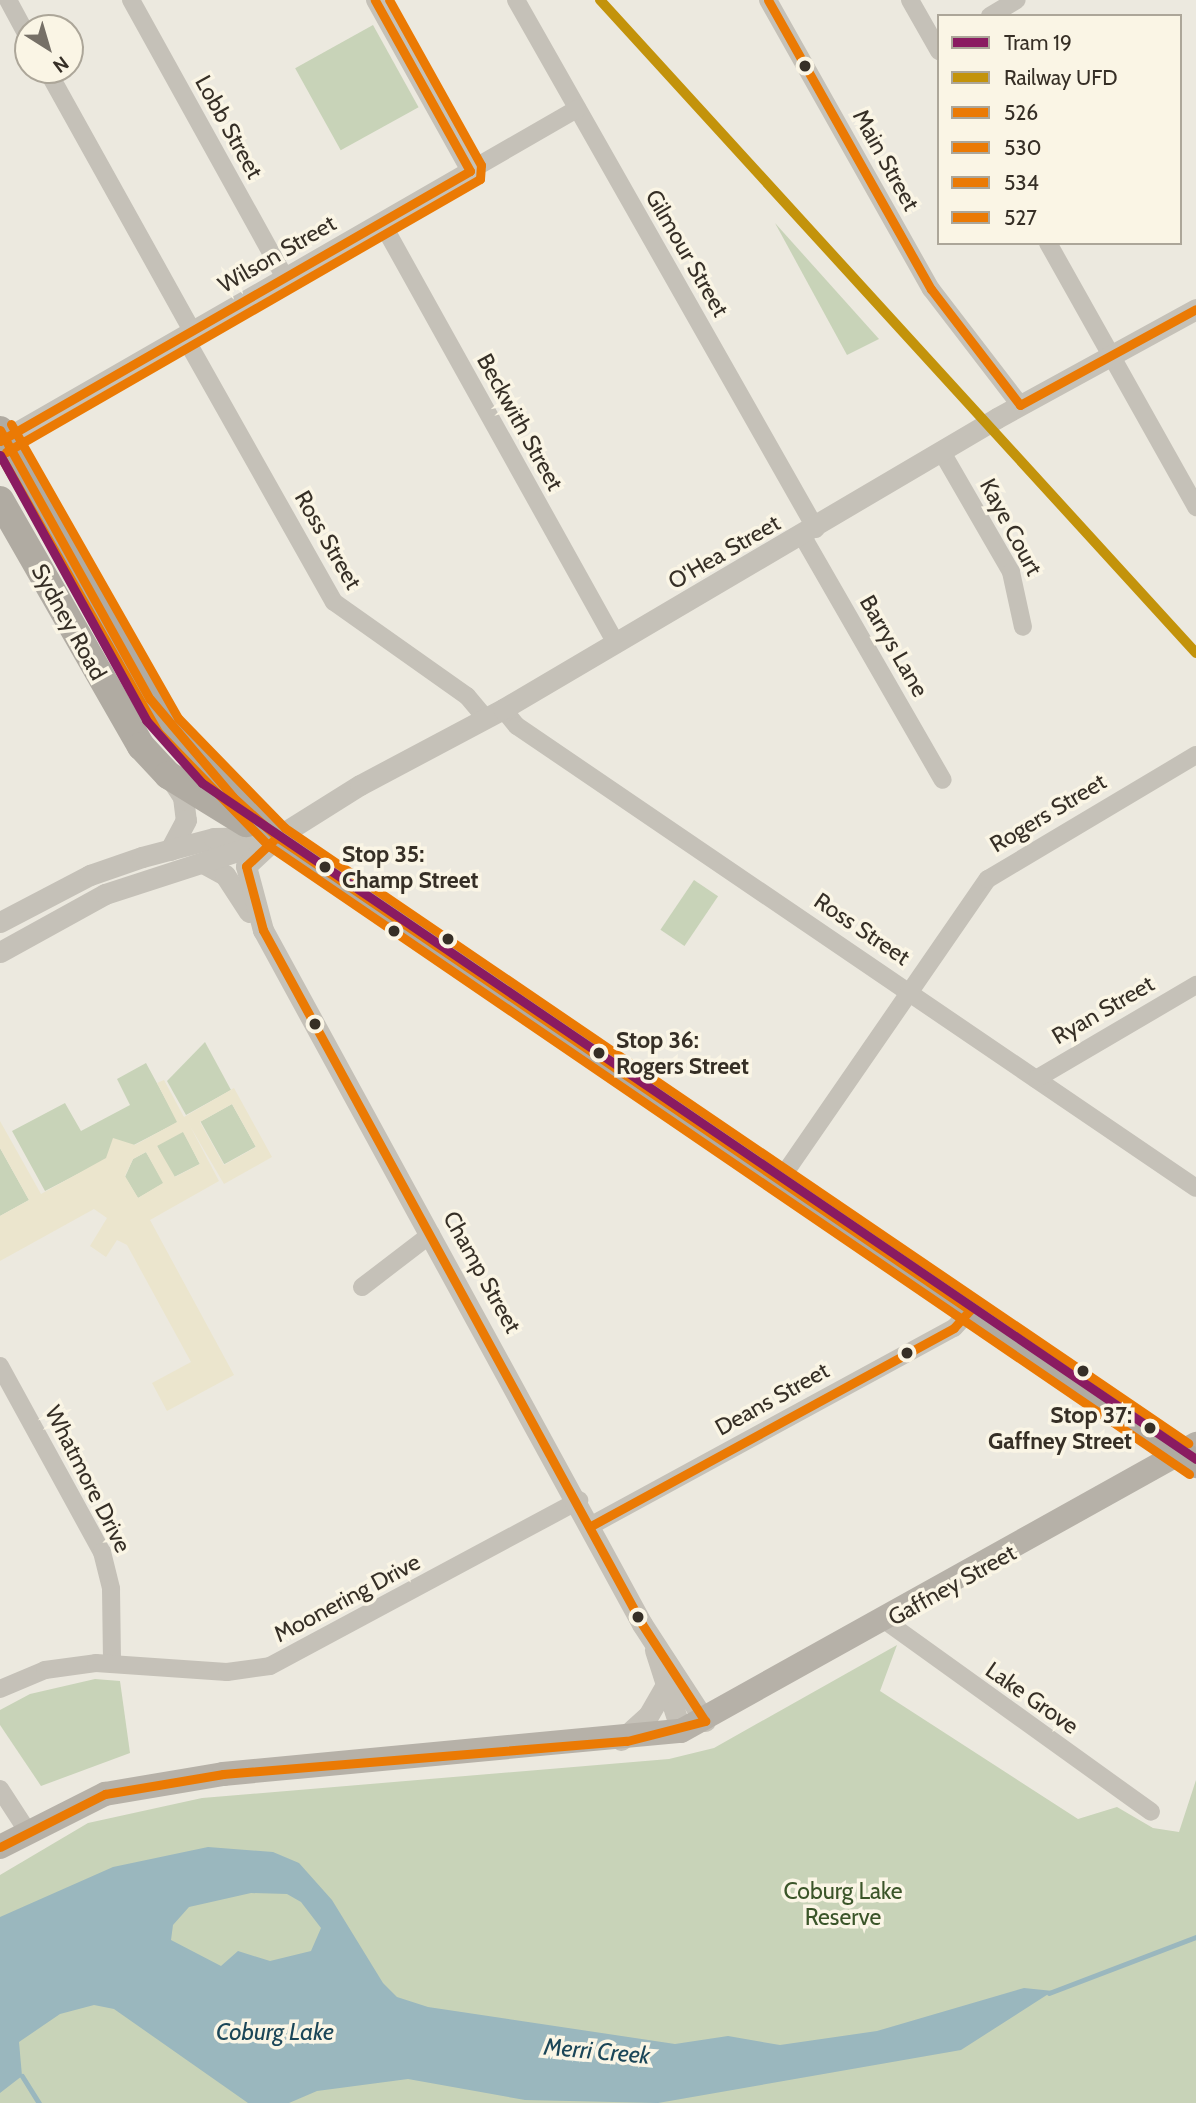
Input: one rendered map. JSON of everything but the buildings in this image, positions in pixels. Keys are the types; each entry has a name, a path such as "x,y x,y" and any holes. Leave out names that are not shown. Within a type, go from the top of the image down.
{"highway":[{"name":"Sydney Road","path":"2,437 168,725 277,837"},
{"name":"Sydney Road","path":"0,500 128,727 168,775 277,837 970,1310 1191,1454"}],"main road":[{"name":"Gaffney Street","path":"2,1843 26,1829 105,1794 223,1774 619,1742 681,1731 705,1721 1191,1454"}],"street":[{"name":"Lobb Street","path":"131,0 285,278"},
{"path":"374,0 470,171"},
{"name":"Gilmour Street","path":"516,0 810,533"},
{"name":"Main Street","path":"768,0 931,289 1020,405"},
{"path":"910,0 937,46"},
{"path":"993,14 1017,0"},
{"name":"Ross Street","path":"54,84 334,602 467,696 517,726 911,991 1196,1188"},
{"name":"Wilson Street","path":"2,437 188,334 578,109"},
{"name":"Beckwith Street","path":"382,223 616,645"},
{"path":"1049,245 1196,507"},
{"name":"O'Hea Street","path":"277,837 810,533 1020,405 1196,309"},
{"name":"Kaye Court","path":"943,454 1011,572 1023,627"},
{"name":"Barrys Lane","path":"810,533 943,780"},
{"name":"Rogers Street","path":"780,1180 996,872 1196,755"},
{"path":"168,775 186,813 170,850"},
{"path":"0,922 90,875 170,850 228,836 277,837"},
{"path":"0,952 98,897 205,864 277,837"},
{"name":"Champ Street","path":"263,930 245,872 250,860 277,837"},
{"name":"Champ Street","path":"205,864 225,875 263,930 579,1500 653,1642 705,1721"},
{"name":"Ryan Street","path":"1036,1079 1196,985"},
{"path":"362,1287 431,1234"},
{"name":"Deans Street","path":"592,1525 954,1328 970,1310"},
{"name":"Whatmore Drive","path":"0,1366 102,1552 111,1589 112,1663"},
{"name":"Moonering Drive","path":"0,1689 45,1670 112,1663 228,1672 279,1663 579,1500"},
{"name":"Lake Grove","path":"887,1622 1151,1812"},
{"name":"Champ Street","path":"653,1642 681,1731"},
{"path":"619,1742 648,1716 665,1686"},
{"path":"0,1789 26,1829"}],"green space":[{"path":"373,25 419,107 341,150 295,68"},
{"path":"775,223 879,339 847,355"},
{"path":"694,880 718,896 684,946 660,930"},
{"path":"205,1042 231,1090 186,1115 167,1081"},
{"path":"146,1063 178,1122 45,1191 12,1131 65,1103 81,1131 130,1105 117,1079"},
{"path":"232,1104 256,1147 224,1164 201,1121"},
{"path":"183,1131 200,1164 173,1178 156,1145"},
{"path":"0,1148 29,1200 0,1216"},
{"path":"146,1152 164,1183 138,1198 125,1177 133,1159"},
{"name":"Coburg Lake Reserve","path":"897,1645 880,1691 1078,1819 1117,1807 1153,1828 1179,1832 1196,1780 1196,2103 0,2103 0,1875 88,1823 202,1798 669,1759 714,1748"},
{"path":"95,1679 120,1681 130,1753 41,1786 0,1725 0,1710 30,1694"}],"shaded area":[{"path":"164,1080 184,1117 234,1088 272,1157 224,1184 190,1126 219,1181 150,1220 234,1375 167,1411 152,1383 191,1362 127,1245 117,1240 106,1257 90,1246 107,1218 94,1209 0,1261 0,1216 29,1200 0,1148 0,1121 41,1194 106,1158 113,1138 135,1145 177,1122 157,1083","holes":["232,1104 256,1147 224,1165 200,1122","183,1132 200,1164 175,1177 157,1146","146,1152 163,1183 138,1198 125,1176 133,1159"]}],"water":[{"name":"Coburg Lake","path":"208,1847 273,1852 299,1863 332,1900 383,1983 397,1997 428,2007 675,2044 728,2036 780,2045 877,2031 1024,1988 1053,1991 961,2050 658,2103 525,2100 408,2079 317,2091 289,2103 248,2103 114,2009 94,2005 60,2014 19,2042 22,2076 0,2093 0,1917 113,1867","holes":["251,1893 287,1894 301,1902 321,1928 311,1951 270,1961 238,1951 221,1966 171,1940 173,1925 189,1907"]}],"waterway":[{"name":"Merri Creek","path":"1049,1993 1196,1937"},
{"path":"22,2076 39,2103"}],"tram line":[{"name":"19","path":"0,455 146,720 202,783 1196,1459"}],"rail line":[{"name":"UFD","path":"600,0 1196,653"}],"transit line":[{"name":"526","path":"0,441 470,171 375,0"},
{"name":"530","path":"6,452 480,179 481,165 389,0"},
{"name":"527","path":"768,0 931,289 1020,405"},
{"name":"527","path":"1020,405 1196,309"},
{"name":"534","path":"11,424 178,718 285,828 1188,1443"},
{"name":"526","path":"0,430 150,699 233,797 277,837 970,1310 954,1328 592,1525"},
{"name":"530","path":"0,455 158,732 269,846 1189,1474"},
{"name":"526","path":"0,1847 105,1794 223,1774 627,1741 705,1721 642,1624 263,930 246,866 277,837"}],"place":[{"name":"Stop 35: Champ Street","path":"325,867"},
{"name":"Stop 36: Rogers Street","path":"599,1053"},
{"name":"Stop 37: Gaffney Street","path":"1150,1428"}]}
